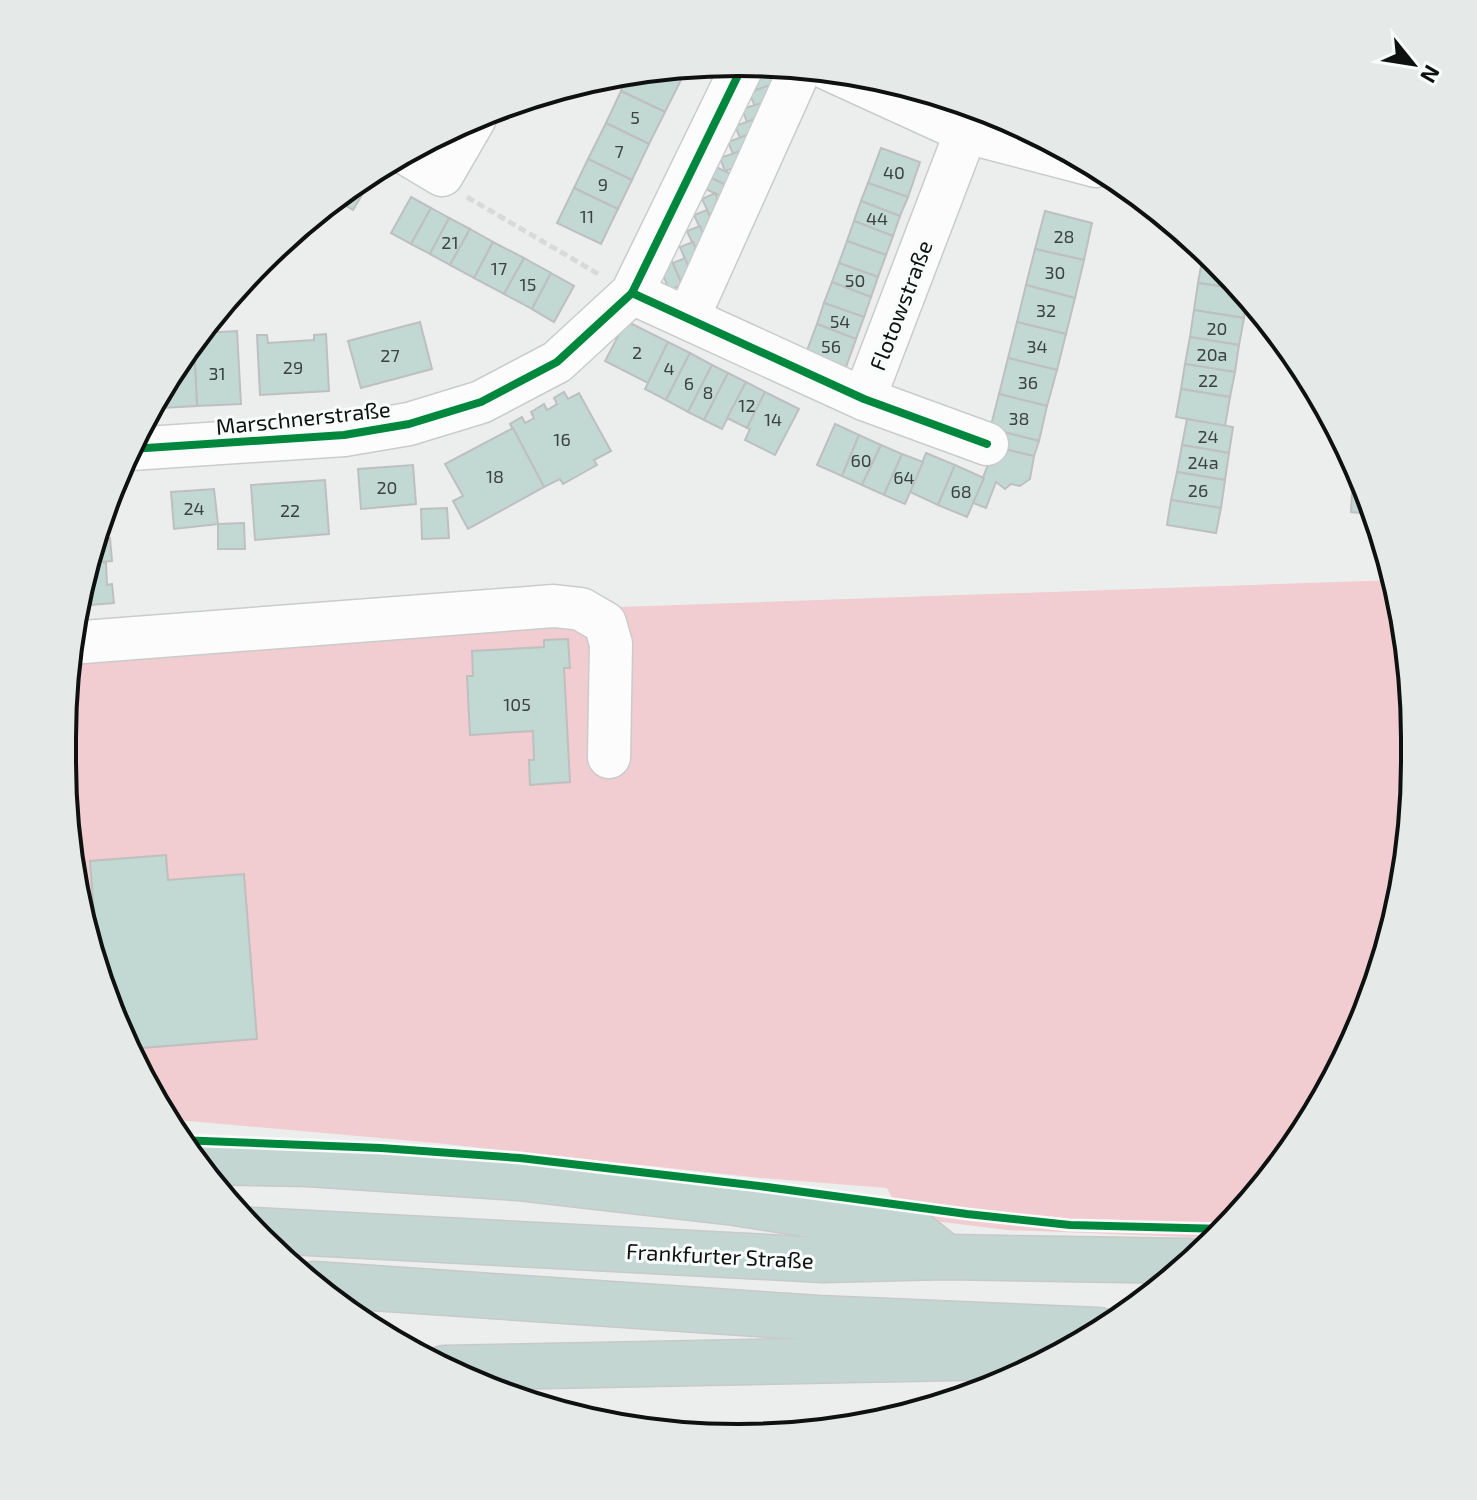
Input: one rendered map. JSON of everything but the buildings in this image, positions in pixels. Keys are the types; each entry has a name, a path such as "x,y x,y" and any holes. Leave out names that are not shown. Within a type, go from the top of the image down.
{"highway":[{"path":"211,1162 309,1164 518,1178 735,1203 914,1231 946,1257"},
{"name":"Frankfurter Straße","path":"271,1231 823,1260 946,1257 1174,1261"},
{"path":"333,1285 818,1318 1079,1329"},
{"path":"471,1367 1031,1357"}],"street":[{"name":"Marschnerstraße","path":"143,448 344,435 424,420 481,402 557,362 632,293 738,76"},
{"path":"688,318 796,79"},
{"path":"876,91 966,132 1050,154"},
{"name":"Flotowstraße","path":"966,132 864,399 987,444"},
{"path":"416,160 442,175 465,135"},
{"path":"632,293 864,399"},
{"path":"84,642 554,606 581,609 605,623 611,644 609,757"}],"path":[{"path":"442,175 451,187 632,293"}],"shaded area":[{"path":"1381,580 1400,695 1400,805 1388,891 1366,974 1333,1055 1289,1130 1264,1165 1199,1237 1007,1230 902,1217 887,1188 182,1120 144,1055 126,1015 111,974 89,891 77,805 76,762 77,695 86,626"}],"cycle path":[{"path":"143,448 344,435 409,424 481,402 557,362 632,293 738,76"},
{"path":"632,293 864,399 987,444"},
{"path":"196,1141 381,1148 520,1158 1070,1225 1208,1229"}]}
